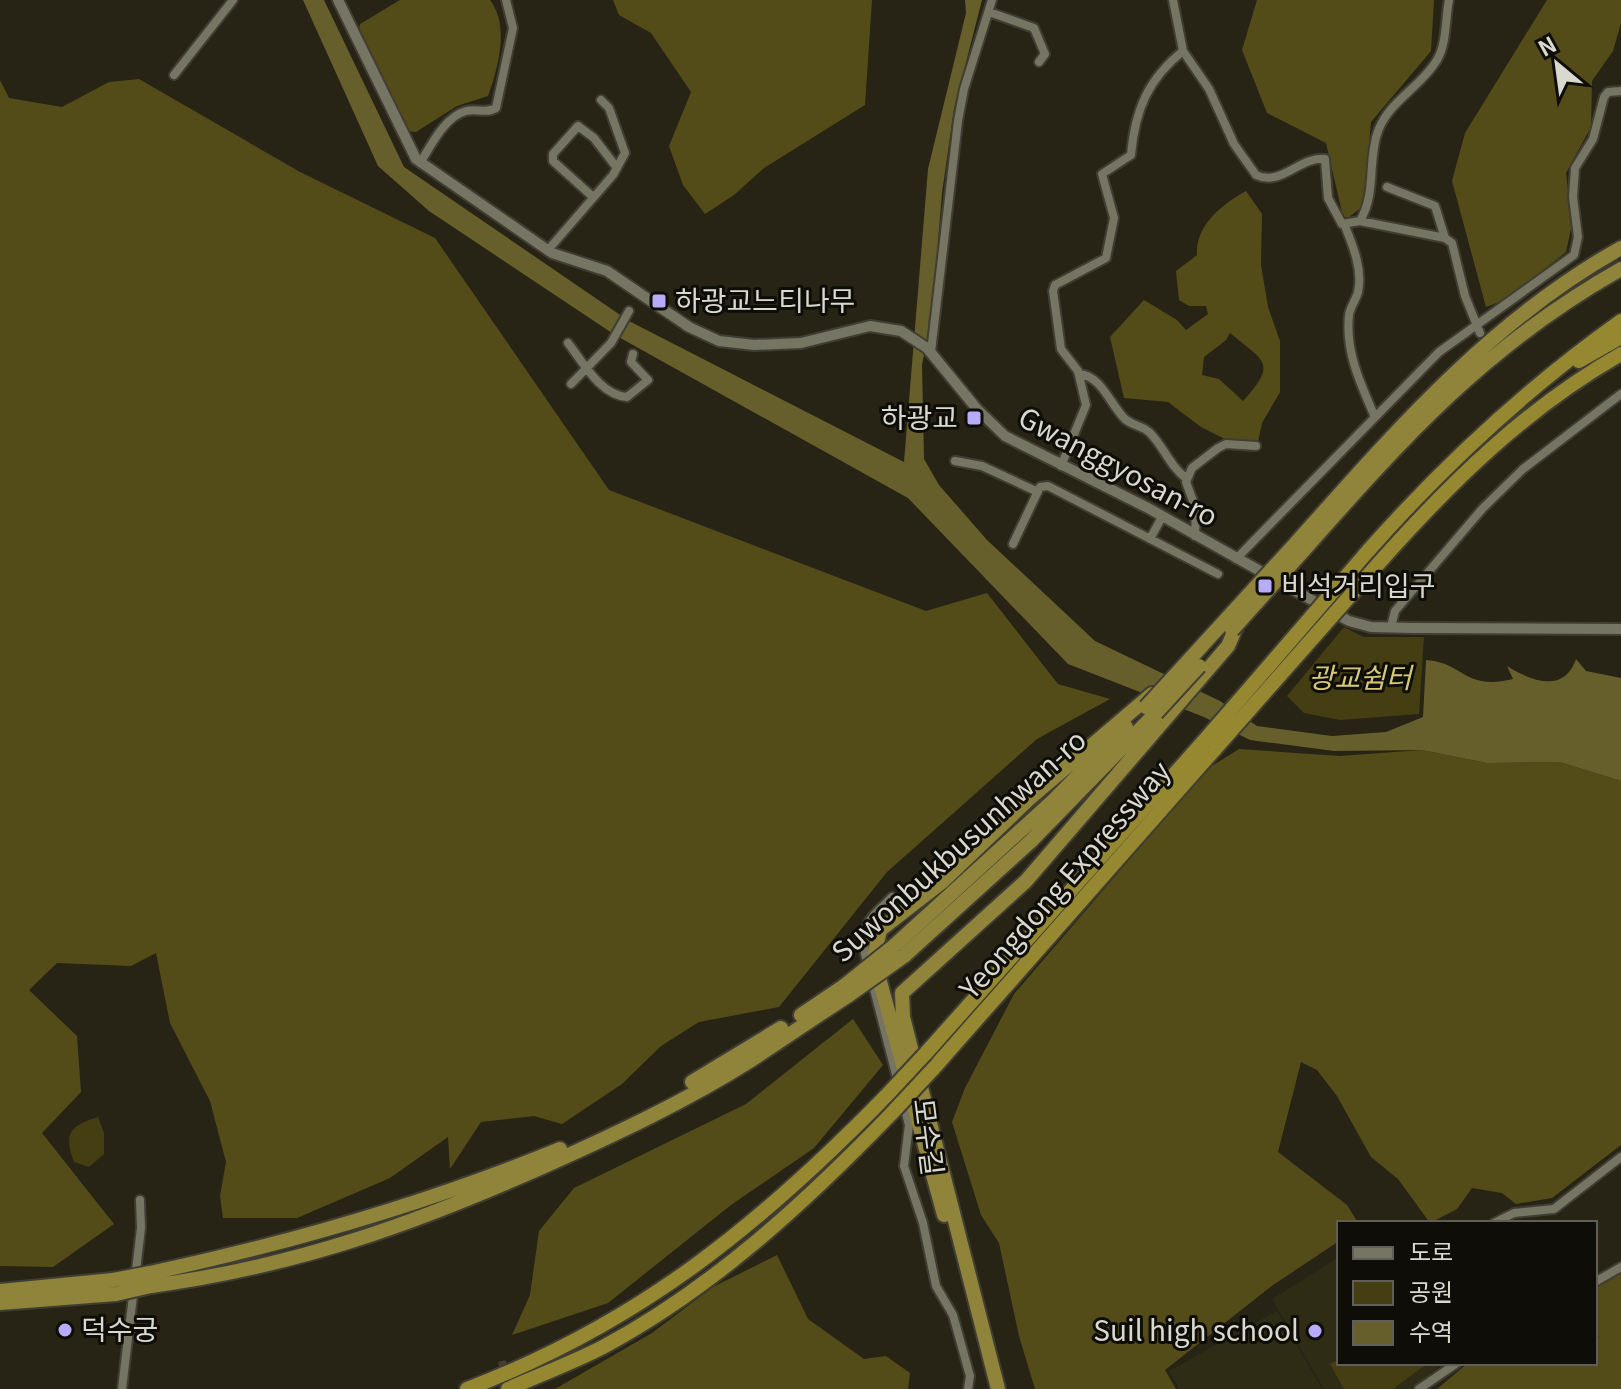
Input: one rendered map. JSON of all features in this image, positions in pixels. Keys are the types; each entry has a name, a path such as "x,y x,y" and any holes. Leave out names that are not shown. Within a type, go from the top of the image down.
{"highway":[{"name":"Suwonbukbusunhwan-ro","path":"0,1303 151,1279 250,1270 333,1249 485,1193 669,1105 746,1063 899,951 1031,841 1237,625 1404,422 1485,343 1544,296 1621,248"},
{"name":"Suwonbukbusunhwan-ro","path":"1152,711 1196,655 1414,427 1493,354 1586,288 1621,269"},
{"name":"Yeongdong Expressway","path":"508,1389 602,1347 679,1300 734,1260 824,1183 933,1069 1425,487 1485,429 1571,357 1621,321"},
{"name":"Yeongdong Expressway","path":"1485,429 1541,385 1621,337"},
{"name":"Yeongdong Expressway","path":"467,1389 595,1333 719,1250 811,1172 926,1053 1436,499 1498,439 1581,377 1621,354"},
{"path":"991,1389 876,967 874,957 880,930 942,882 1029,799 1152,711"},
{"path":"998,1389 903,1017 902,993 1026,881 1152,711"},
{"name":"Suwonbukbusunhwan-ro","path":"0,1291 115,1287"}],"street":[{"path":"174,75 233,0"},
{"name":"Gwanggyosan-ro","path":"338,0 405,140 420,163 548,250 607,271 689,327 719,341 741,345 801,343 875,326 909,335 929,350 977,409 1005,436 1162,517 1349,621 1391,627 1621,629"},
{"path":"420,163 448,122 468,110 490,111 496,108 513,28 506,0"},
{"path":"929,350 953,148 964,89 992,0"},
{"path":"1173,0 1183,51 1209,89 1234,144 1256,175 1270,178 1304,163 1325,159 1328,198 1345,226 1356,253 1358,293 1349,313 1352,362 1375,417"},
{"path":"1360,221 1371,194 1377,132 1386,114 1439,56 1444,43 1449,0"},
{"path":"989,12 1034,28 1045,54 1039,62"},
{"path":"1061,466 1086,405 1080,374 1061,349 1053,291 1055,285 1106,258 1114,218 1102,174 1131,155 1134,124 1148,86 1183,51"},
{"path":"1236,559 1439,352 1574,255 1578,237 1573,197 1575,168 1593,139 1604,97 1608,92 1621,91"},
{"path":"548,250 617,168 625,153 609,108 601,100"},
{"path":"593,197 553,161 553,154 578,126 594,138 617,168"},
{"path":"1387,187 1435,206 1445,238"},
{"path":"1345,226 1360,221 1445,238 1452,243 1465,296 1480,333"},
{"path":"571,384 612,340 627,314"},
{"path":"568,343 609,391 627,397 648,380 631,362 633,354"},
{"path":"1080,374 1086,375 1111,397 1127,421 1153,436 1169,463 1187,479 1196,509 1195,536"},
{"path":"1391,627 1395,611 1483,508 1554,444 1621,394"},
{"path":"1187,479 1192,468 1226,444 1256,446"},
{"path":"955,461 982,466 1038,492"},
{"path":"1013,544 1038,492 1048,486 1218,574"},
{"path":"1150,539 1162,517"},
{"name":"모수길","path":"892,897 866,922 863,933 865,954 909,1125 904,1166 923,1223 936,1286 957,1331 970,1376 968,1389"},
{"path":"1498,1221 1514,1213 1554,1209 1621,1157"},
{"path":"122,1389 141,1228 140,1200"},
{"path":"1597,1281 1621,1267"},
{"path":"1419,1389 1457,1365"}],"shaded area":[{"path":"400,0 490,0 500,22 498,60 488,96 457,106 416,132 406,131 359,30 360,24"},
{"path":"613,0 872,0 865,105 764,168 734,195 705,214 683,185 669,146 691,92 651,33 619,15"},
{"path":"1257,0 1434,0 1431,51 1371,122 1363,206 1344,221 1326,143 1267,113 1242,50"},
{"path":"1547,0 1621,0 1621,23 1613,51 1592,81 1591,127 1566,173 1572,224 1566,252 1507,299 1486,307 1452,181 1465,133"},
{"path":"139,79 300,172 435,238 609,490 926,611 987,593 1058,684 1110,699 1037,739 887,872 779,1007 699,1022 661,1046 622,1084 562,1124 534,1116 481,1122 450,1169 448,1137 390,1178 297,1218 223,1218 220,1196 226,1162 210,1101 170,1023 156,953 131,966 57,963 29,990 77,1036 81,1092 42,1133 114,1224 53,1267 0,1266 0,80 9,98 62,107 109,82"},
{"path":"1246,191 1262,214 1261,265 1268,307 1280,341 1280,392 1262,423 1258,442 1233,443 1201,427 1168,402 1124,398 1110,337 1144,300 1177,320 1186,330 1208,314 1206,306 1189,306 1179,300 1176,271 1197,255 1206,225","holes":["1230,333 1262,363 1261,378 1243,401 1219,379 1202,375 1204,357 1226,340"]},
{"path":"1239,749 1340,756 1422,750 1487,763 1560,762 1621,781 1621,1145 1552,1198 1516,1204 1502,1193 1472,1188 1457,1209 1429,1221 1398,1179 1371,1157 1337,1096 1317,1070 1301,1062 1278,1152 1347,1205 1357,1221 1337,1221 1337,1242 1273,1285 1165,1370 1176,1389 1035,1389 1019,1336 999,1243 981,1215 952,1122 965,1088 1014,994 1207,769"},
{"path":"853,1019 883,1065 814,1148 731,1205 608,1303 512,1335 530,1295 539,1231 574,1188 746,1104"},
{"path":"777,1255 808,1319 864,1359 886,1356 910,1373 908,1389 555,1389 652,1333 713,1287"},
{"name":"Suil high school","path":"1337,1258 1337,1365 1441,1365 1411,1389 1324,1389 1272,1299"},
{"path":"1621,1272 1621,1389 1437,1389 1466,1365 1597,1365 1597,1286"},
{"path":"1277,1311 1322,1389 1180,1389 1169,1371"}],"green space":[{"name":"광교쉼터","path":"1344,627 1364,637 1424,637 1419,714 1340,720 1304,713 1287,696"},
{"path":"98,1117 104,1133 104,1154 89,1167 74,1162 69,1144 71,1132"},
{"path":"1337,1360 1337,1365 1425,1365 1393,1389 1344,1389 1330,1364"}],"water":[{"path":"303,0 324,0 404,167 629,321 904,462 928,169 966,13 965,0 982,0 954,109 942,193 932,315 922,365 924,459 939,485 987,540 1095,641 1220,701 1257,726 1332,736 1386,732 1423,717 1426,660 1484,681 1513,679 1507,666 1536,680 1555,681 1571,670 1576,659 1586,671 1621,678 1621,781 1560,762 1487,763 1422,750 1334,751 1250,740 1204,717 1068,664 908,498 615,335 429,211 378,166"}],"tunnel":[{"path":"502,1361 507,1389"}],"place":[{"name":"하광교느티나무","path":"659,301"},
{"name":"하광교","path":"974,418"},
{"name":"비석거리입구","path":"1265,586"},
{"name":"덕수궁","path":"65,1330"},
{"name":"Suil high school","path":"1315,1331"}]}
